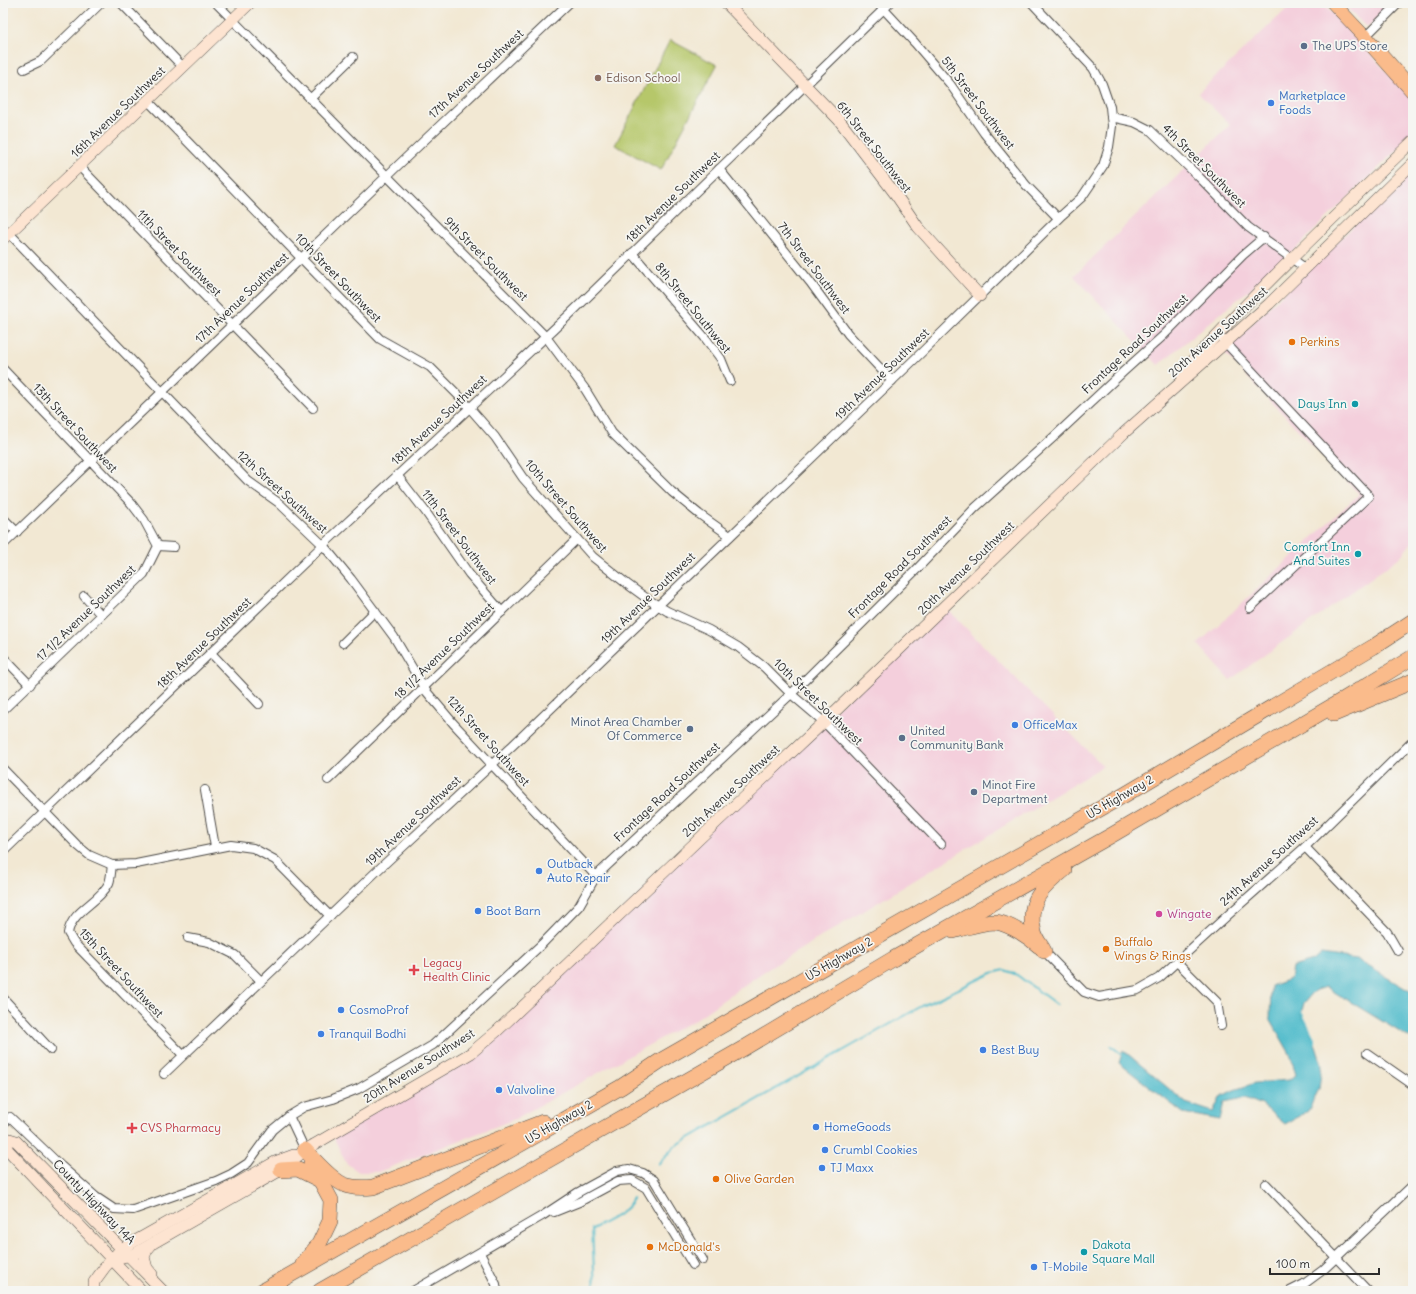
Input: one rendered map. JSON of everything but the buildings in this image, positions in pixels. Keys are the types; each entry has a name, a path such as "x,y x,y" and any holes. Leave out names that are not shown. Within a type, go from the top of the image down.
{"highway":[{"path":"1365,37 1413,78"},
{"path":"1365,37 1413,91"},
{"path":"1350,661 1413,612"},
{"name":"US Highway 2","path":"262,1291 620,1087 660,1061 1112,802 1350,661 1413,621"},
{"path":"320,1291 744,1048 929,939 1348,697 1413,657"},
{"path":"1264,746 1293,735 1332,715 1413,681"},
{"path":"1044,951 1034,934 1031,914 1037,897 1044,887 1058,874 1112,834"},
{"path":"929,939 967,927 996,922 1016,930 1032,940 1044,951"},
{"path":"305,1150 326,1171 346,1186 360,1188 373,1187 540,1124 620,1087"},
{"path":"297,1271 319,1244 330,1220 330,1200 305,1150"},
{"path":"281,1170 298,1169 320,1180"}],"main road":[{"path":"1333,3 1365,37"}],"street":[{"path":"24,69 41,61 101,3"},
{"path":"122,3 183,67"},
{"name":"9th Street Southwest","path":"216,3 546,337 585,389 612,433 672,492 699,514 730,536"},
{"name":"16th Avenue Southwest","path":"6,236 250,3"},
{"name":"6th Street Southwest","path":"726,3 839,120 896,195 918,227 980,296"},
{"path":"1032,3 1093,68 1102,84 1110,107 1111,117"},
{"path":"1365,37 1399,3"},
{"name":"17th Avenue Southwest","path":"3,545 563,5"},
{"name":"18th Avenue Southwest","path":"3,852 323,545 546,337 805,86 884,5"},
{"name":"5th Street Southwest","path":"884,5 950,84 984,134 1026,185 1058,218"},
{"path":"310,99 353,57"},
{"name":"10th Street Southwest","path":"148,101 302,257 380,339 430,367 470,408 495,437 523,478 593,557 626,584 658,606 709,630 738,647 764,667 790,694 824,722 941,844"},
{"name":"19th Avenue Southwest","path":"164,1074 492,765 980,296 1058,218 1082,197 1103,166 1109,147 1112,126 1111,117"},
{"name":"4th Street Southwest","path":"1111,117 1134,122 1150,130 1200,177 1248,226 1292,259"},
{"name":"20th Avenue Southwest","path":"1146,413 1217,334 1413,141"},
{"name":"20th Avenue Southwest","path":"112,1260 275,1162 305,1150 471,1052 497,1031 824,722 1146,413 1269,304 1413,163"},
{"name":"11th Street Southwest","path":"79,166 312,408"},
{"name":"7th Street Southwest","path":"719,169 810,282 848,334 892,381"},
{"name":"12th Street Southwest","path":"6,236 162,392 248,481 279,503 323,545 351,579 394,637 424,687 453,723 596,876"},
{"name":"Frontage Road Southwest","path":"3,1124 10,1117 96,1197 114,1209 133,1210 231,1174 248,1163 272,1130 289,1116 304,1107 333,1099 358,1089 434,1045 542,944 579,906 596,876 790,694 916,570 975,508 1164,335 1243,255 1264,237"},
{"name":"8th Street Southwest","path":"632,253 706,339 721,359 730,381"},
{"path":"1292,259 1305,268"},
{"path":"1217,334 1369,496 1250,608"},
{"name":"13th Street Southwest","path":"3,369 131,503 144,520 158,546"},
{"name":"11th Street Southwest","path":"397,475 425,511 469,574 502,612"},
{"path":"3,518 17,532"},
{"name":"18 1/2 Avenue Southwest","path":"328,780 577,539"},
{"path":"158,546 174,547"},
{"name":"17 1/2 Avenue Southwest","path":"3,710 144,574 158,546"},
{"path":"84,596 102,615"},
{"path":"343,643 375,611"},
{"path":"211,653 259,704"},
{"path":"3,657 30,685"},
{"name":"24th Avenue Southwest","path":"1044,951 1084,992 1099,996 1138,990 1159,978 1305,847 1413,741"},
{"path":"3,769 77,845 89,855 112,865 136,864 215,847 231,845 253,848 275,860 330,916"},
{"path":"206,790 215,847"},
{"path":"1305,847 1387,932 1398,951"},
{"name":"15th Street Southwest","path":"112,865 108,885 69,925 68,933 74,943 183,1056"},
{"path":"188,938 208,942 235,955 261,981"},
{"path":"1177,962 1217,1002 1221,1026"},
{"path":"3,998 52,1050"},
{"path":"1367,1053 1413,1085"},
{"path":"289,1116 305,1150"},
{"name":"County Highway 14A","path":"3,1137 16,1141 164,1291"},
{"name":"County Highway 14A","path":"3,1137 8,1150 142,1291"},
{"name":"20th Avenue Southwest","path":"124,1252 134,1254 281,1170 305,1150"},
{"path":"413,1291 542,1216 577,1193 617,1171 629,1169 644,1173 654,1180 703,1260"},
{"path":"542,1216 579,1202 618,1181 632,1180 646,1188 693,1265"},
{"path":"1266,1184 1368,1291"},
{"path":"1290,1291 1304,1284 1323,1270 1413,1186"},
{"path":"155,1241 146,1250 144,1257 147,1268 164,1291"},
{"path":"480,1253 496,1284 497,1291"},
{"path":"94,1291 94,1282 112,1260"}],"shaded area":[{"path":"1293,3 1323,3 1413,100 1413,134 1277,267 1158,365 1074,276 1230,125 1198,93"},
{"path":"1342,3 1392,3 1367,28"},
{"path":"1413,170 1413,541 1400,557 1230,680 1198,644 1359,494 1223,351"},
{"path":"945,607 1103,766 763,972 696,1019 515,1119 378,1172 359,1172 346,1163 333,1136 469,1055"}],"green space":[{"path":"670,40 717,65 661,170 615,145"}],"water":[{"path":"1321,954 1356,959 1413,993 1413,1040 1326,987 1314,991 1304,1003 1301,1014 1313,1037 1322,1065 1319,1089 1308,1111 1285,1124 1262,1105 1245,1098 1224,1102 1220,1120 1183,1113 1119,1063 1123,1050 1186,1103 1213,1112 1220,1097 1234,1090 1255,1083 1289,1080 1296,1075 1290,1054 1270,1019 1271,986 1290,979 1292,967 1313,961"}],"waterway":[{"path":"658,1164 675,1146 922,1006 992,973 1005,970 1017,975 1057,1005"},
{"path":"1300,1010 1314,1038 1314,1043"},
{"path":"1111,1046 1123,1055"},
{"path":"595,1291 592,1229 621,1213 630,1204 633,1198"}],"place":[{"name":"The UPS Store","path":"1304,46"},
{"name":"Edison School","path":"598,78"},
{"name":"Marketplace Foods","path":"1271,103"},
{"name":"Perkins","path":"1292,342"},
{"name":"Days Inn","path":"1355,404"},
{"name":"Comfort Inn And Suites","path":"1358,554"},
{"name":"OfficeMax","path":"1015,725"},
{"name":"Minot Area Chamber Of Commerce","path":"690,729"},
{"name":"United Community Bank","path":"902,738"},
{"name":"Minot Fire Department","path":"974,792"},
{"name":"Outback Auto Repair","path":"539,871"},
{"name":"Boot Barn","path":"478,911"},
{"name":"Wingate","path":"1159,914"},
{"name":"Buffalo Wings & Rings","path":"1106,949"},
{"name":"Legacy Health Clinic","path":"414,970"},
{"name":"CosmoProf","path":"341,1010"},
{"name":"Tranquil Bodhi","path":"321,1034"},
{"name":"Best Buy","path":"983,1050"},
{"name":"Valvoline","path":"499,1090"},
{"name":"HomeGoods","path":"816,1127"},
{"name":"CVS Pharmacy","path":"132,1128"},
{"name":"Crumbl Cookies","path":"825,1150"},
{"name":"TJ Maxx","path":"822,1168"},
{"name":"Olive Garden","path":"716,1179"},
{"name":"McDonald's","path":"650,1247"},
{"name":"Dakota Square Mall","path":"1084,1252"},
{"name":"T-Mobile","path":"1034,1267"}]}
